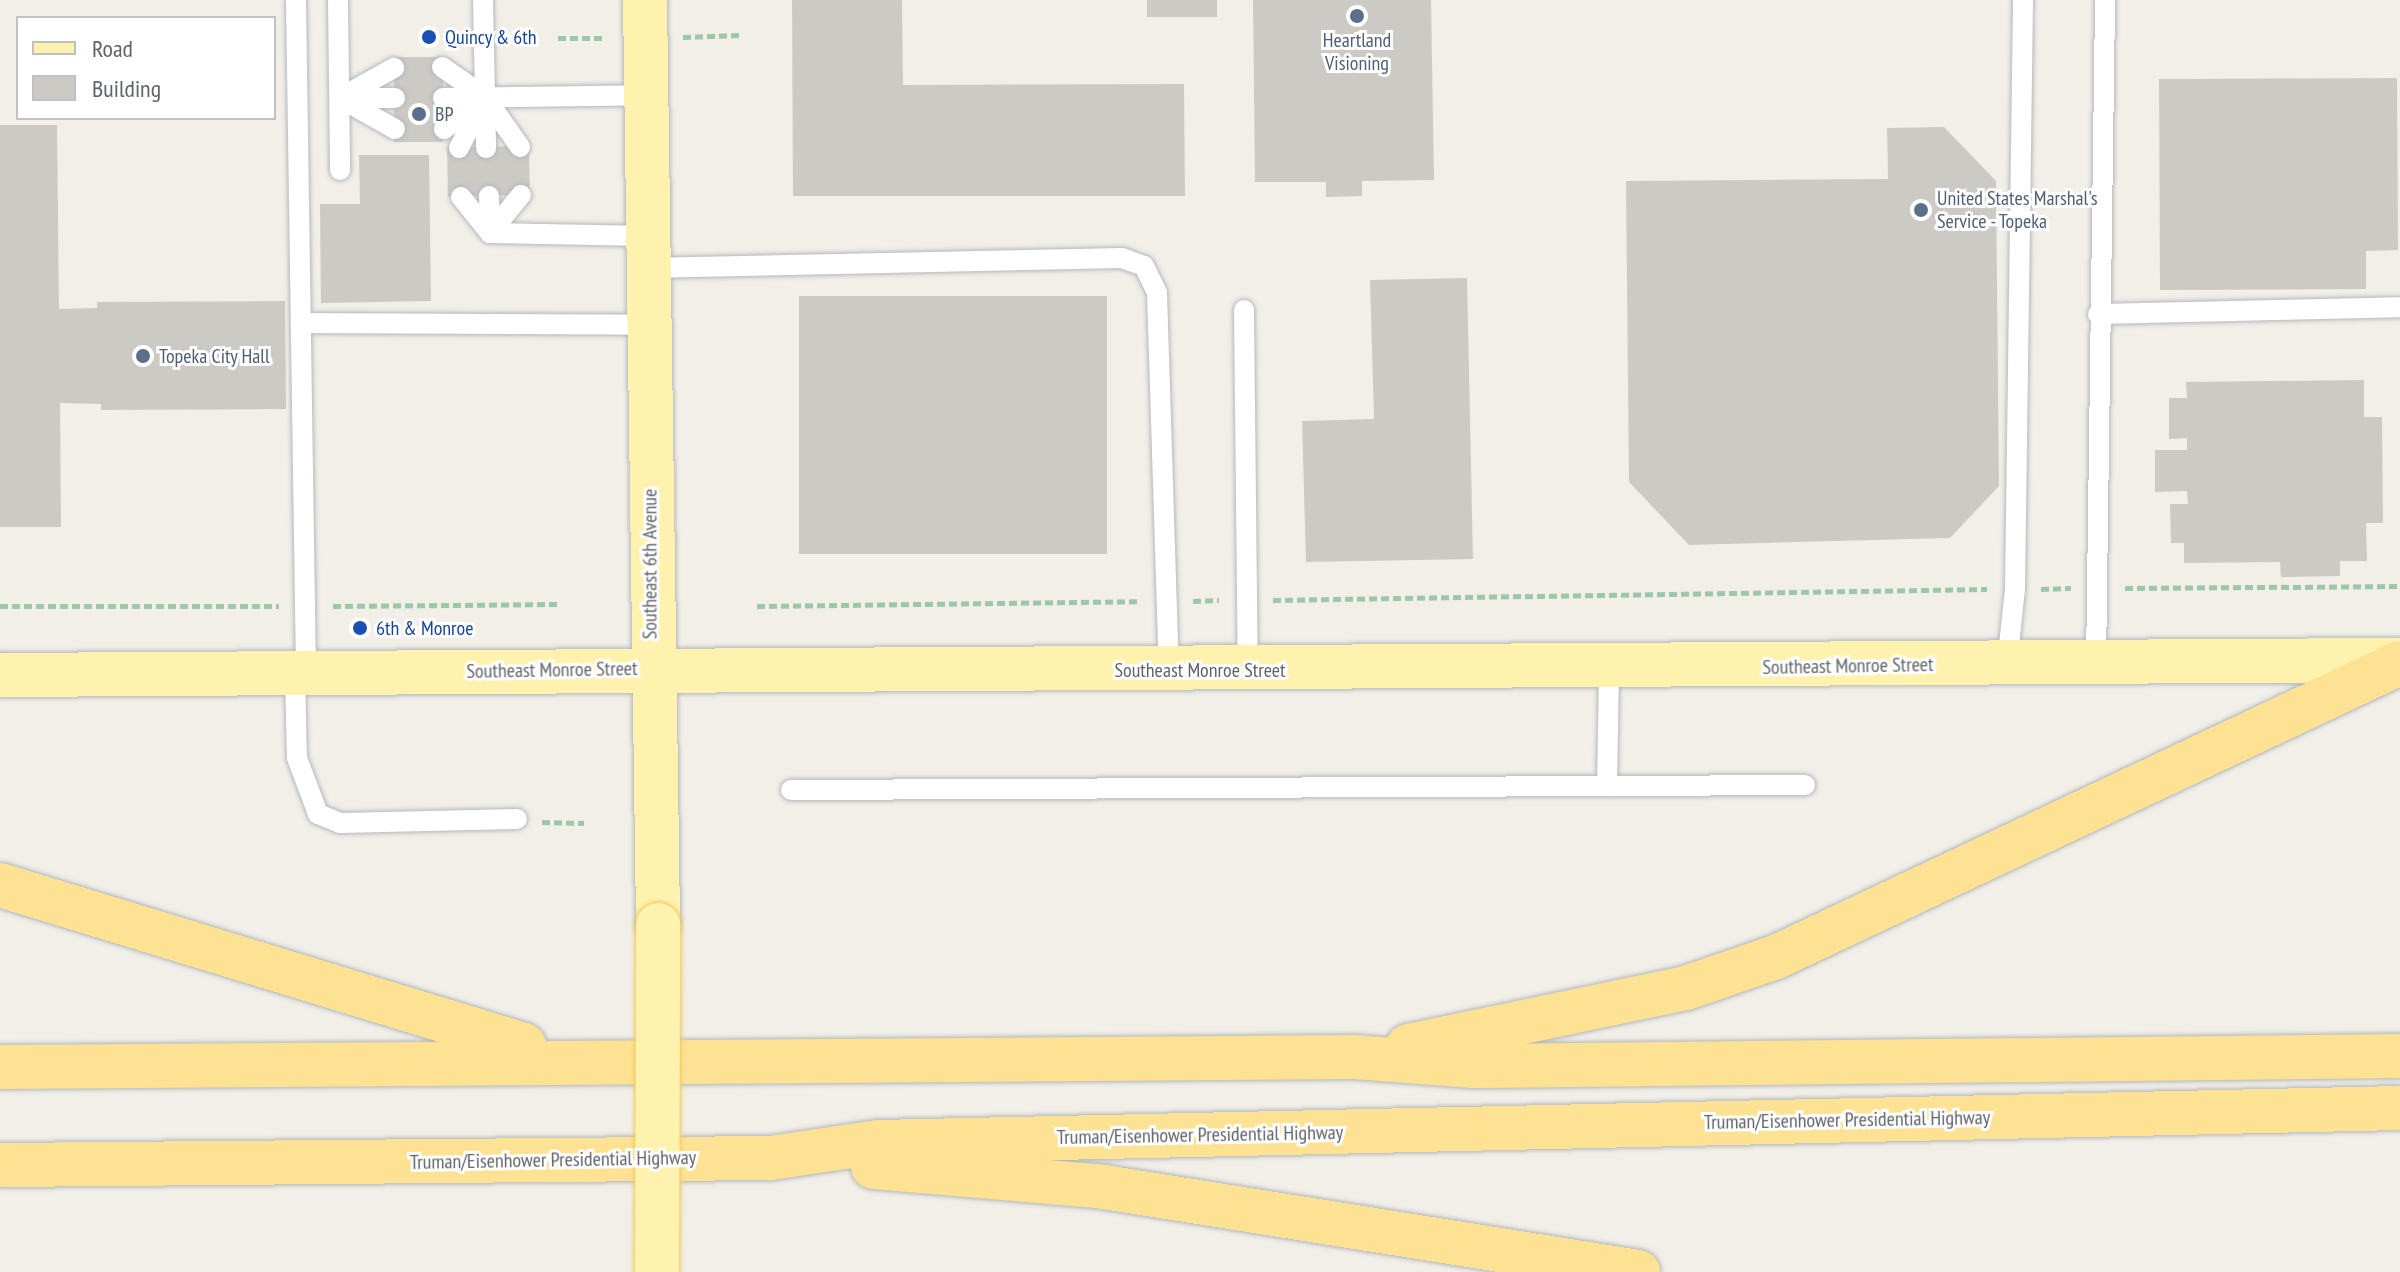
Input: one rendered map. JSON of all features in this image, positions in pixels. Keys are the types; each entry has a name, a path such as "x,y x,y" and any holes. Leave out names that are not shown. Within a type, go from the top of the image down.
{"highway":[{"path":"1354,1057 1673,991 1776,957 2400,662"},
{"path":"0,885 344,995 581,1060"},
{"path":"0,1067 581,1060 1354,1057 1475,1066 2400,1056"},
{"name":"Truman/Eisenhower Presidential Highway","path":"0,1165 771,1158 878,1142 2400,1108"},
{"path":"771,1158 1104,1187 1638,1272"},
{"path":"0,1194 212,1164"}],"main road":[{"name":"Southeast 6th Avenue","path":"645,0 651,669 658,925 657,1272"},
{"name":"Southeast Monroe Street","path":"0,675 651,669 1609,669 2400,662"}],"lane":[{"path":"296,0 303,323 301,673 297,758 318,814 340,823 517,819"},
{"path":"338,0 340,170"},
{"path":"483,0 486,148"},
{"path":"2007,664 2015,589 2023,0"},
{"path":"2096,664 2092,588 2105,0"},
{"path":"442,67 485,97 520,147"},
{"path":"340,98 394,68"},
{"path":"443,98 646,95"},
{"path":"444,129 485,97"},
{"path":"459,148 485,97"},
{"path":"340,98 395,98"},
{"path":"340,98 395,129"},
{"path":"490,233 521,195"},
{"path":"489,196 490,233"},
{"path":"461,197 490,233 647,252 1122,258 1144,266 1157,293 1169,670"},
{"path":"2098,314 2400,307"},
{"path":"1244,310 1248,670"},
{"path":"303,323 648,325"},
{"path":"1607,786 1609,669"},
{"path":"791,790 1805,785"}],"path":[{"path":"757,606 2400,586"},
{"path":"517,819 584,823"}],"building":[{"path":"792,0 902,0 903,85 1184,84 1185,196 793,196"},
{"path":"1147,0 1217,0 1217,17 1147,17"},
{"path":"1253,0 1431,0 1434,180 1362,181 1362,196 1326,197 1326,182 1255,182"},
{"name":"BP","path":"394,57 443,57 443,142 394,142"},
{"path":"2397,78 2398,250 2366,251 2366,289 2160,290 2159,79"},
{"name":"Topeka City Hall","path":"0,125 57,125 59,309 97,308 97,302 285,301 286,409 101,410 101,404 60,403 61,527 0,527"},
{"path":"1944,127 1996,181 1999,486 1950,538 1689,545 1629,482 1626,181 1888,179 1887,128"},
{"name":"BP","path":"529,146 530,195 448,196 447,147"},
{"path":"359,155 429,155 431,301 321,303 320,204 360,204"},
{"path":"1467,278 1473,559 1306,562 1302,421 1374,419 1370,280"},
{"path":"799,296 1107,296 1107,554 799,554"},
{"path":"2364,380 2364,417 2382,417 2383,523 2366,523 2367,561 2340,561 2340,576 2281,577 2280,562 2184,563 2184,543 2171,543 2170,504 2188,504 2187,491 2155,492 2155,450 2187,450 2187,438 2169,439 2169,398 2187,398 2186,382"}],"place":[{"name":"Heartland Visioning","path":"1357,16"},
{"name":"Quincy & 6th","path":"429,37"},
{"name":"BP","path":"419,114"},
{"name":"United States Marshal's Service - Topeka","path":"1921,210"},
{"name":"Topeka City Hall","path":"143,356"},
{"name":"6th & Monroe","path":"360,628"}]}
